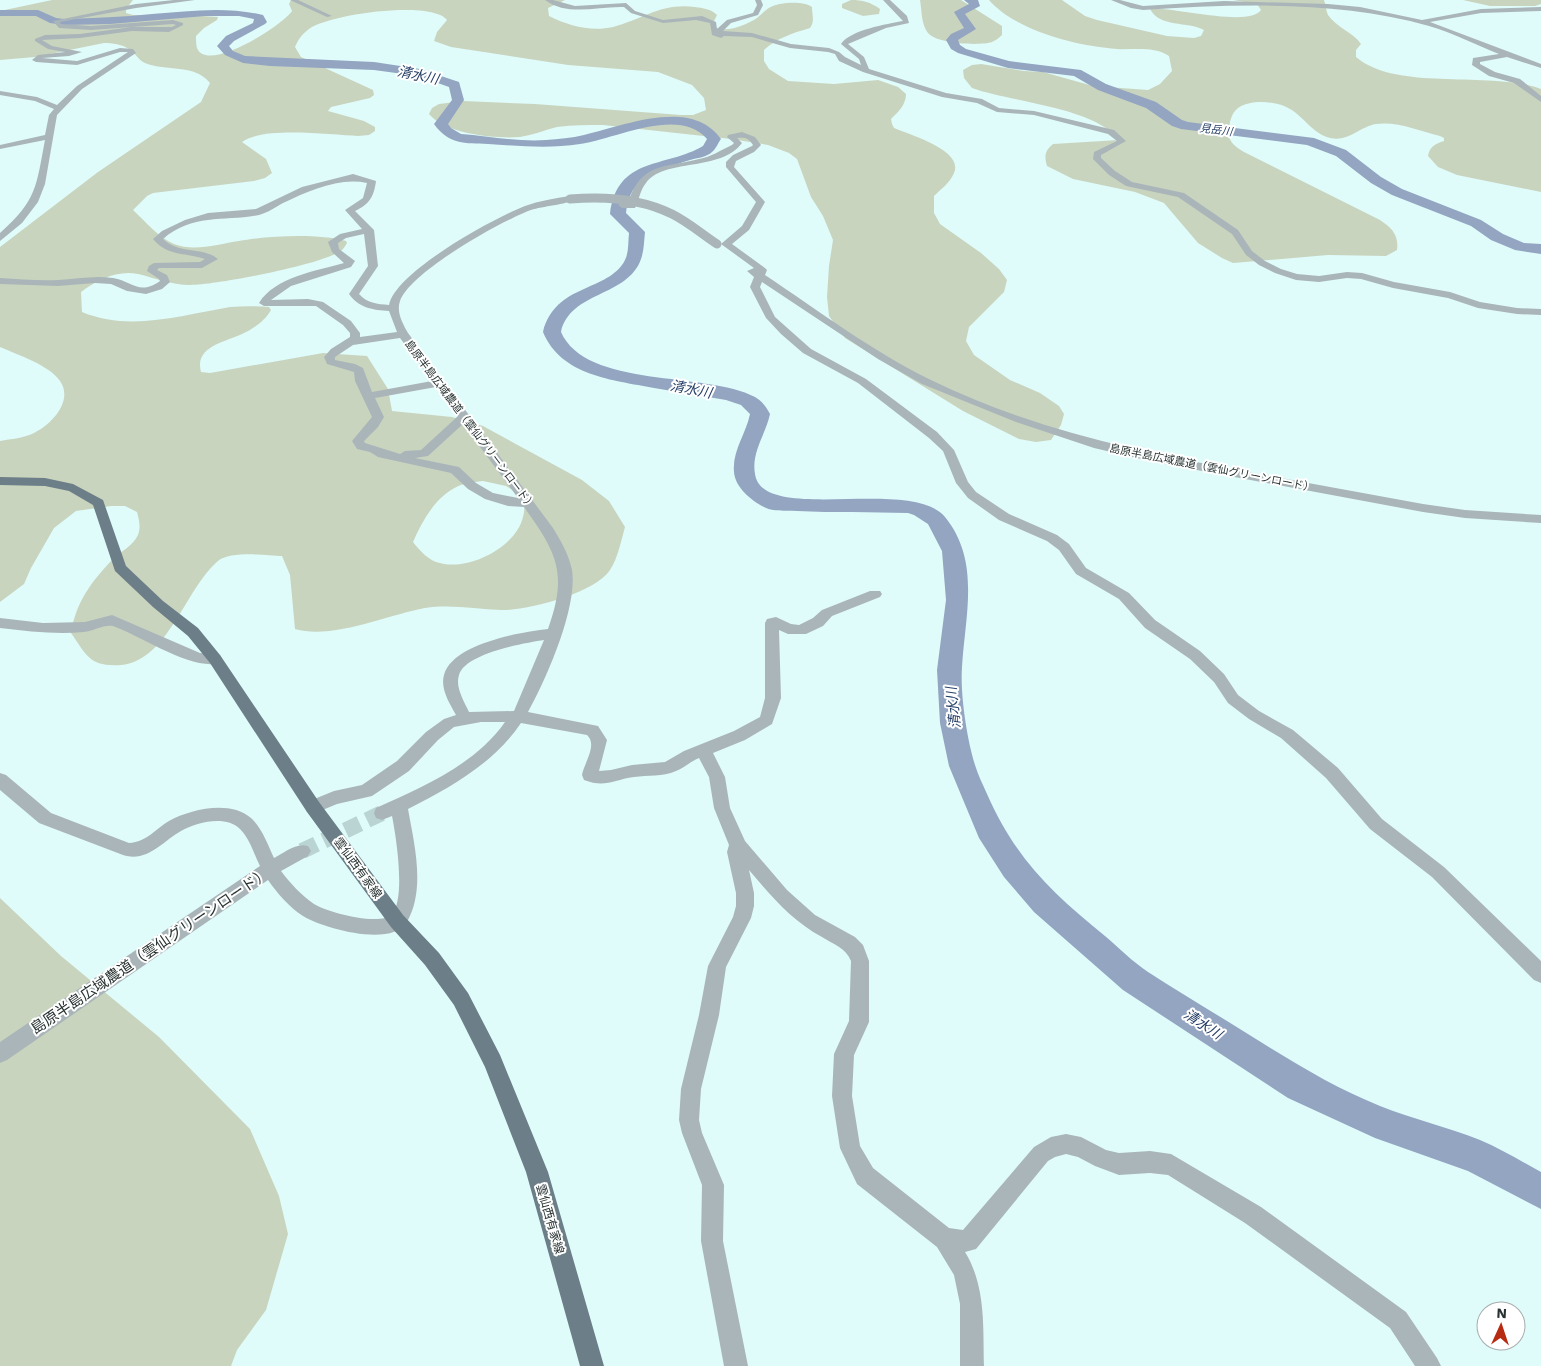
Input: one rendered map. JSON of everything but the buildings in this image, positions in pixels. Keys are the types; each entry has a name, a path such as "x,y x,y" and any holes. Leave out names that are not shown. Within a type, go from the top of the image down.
{"main road":[{"name":"雲仙西有家線","path":"0,480 45,482 73,488 99,503 120,568 158,604 193,632 214,659 313,807 397,921 432,959 461,999 493,1062 537,1172 592,1366"}],"street":[{"path":"0,238 19,221 34,202 41,184 53,115 82,86 106,68 132,53 131,50 120,50 77,63 62,60 36,60 40,56 79,52 50,48 37,40 49,37 72,37 127,30 160,30 182,25 179,22 174,22 78,28 59,26 56,21 129,7 192,0"},
{"path":"294,0 329,16"},
{"path":"548,0 575,8 610,4 626,5 632,12 660,21 703,18 713,22 714,34 718,36 734,34"},
{"path":"758,0 760,4 756,14 728,22 720,28 719,32 723,34 752,35 795,47 829,50 837,53 842,59 866,70 908,82 945,96 979,101 997,110 1034,113 1111,132 1122,141 1097,154 1097,159 1107,170 1127,184 1181,195 1235,232 1249,253 1262,264 1278,271 1296,277 1319,279 1347,275 1362,276 1393,285 1450,295 1478,305 1517,311 1541,312"},
{"path":"866,70 862,58 844,44 847,40 884,26 907,22 905,17 886,0"},
{"path":"1114,0 1133,7 1143,8 1224,3 1344,7 1422,22 1541,66"},
{"path":"1499,2 1523,8"},
{"path":"1422,22 1465,11 1541,9"},
{"path":"1508,55 1476,60 1476,65 1492,74 1517,81 1541,100"},
{"path":"0,93 37,99 58,108"},
{"path":"622,205 632,206 635,193 655,169 704,161 735,147 738,143 731,137 737,134 746,134 756,141 757,145 754,149 733,158 730,162 730,167 761,202 746,228 726,244 762,270 755,287 771,318 807,351 862,381 933,435 948,450 962,483 972,495 1004,517 1052,538 1064,547 1081,571 1124,596 1150,624 1195,655 1219,678 1233,699 1254,715 1287,734 1332,773 1376,824 1438,872 1541,974"},
{"path":"0,147 49,137"},
{"path":"0,281 58,283 95,280 114,281 131,289 146,291 158,287 165,282 164,277 152,271 152,268 157,266 202,265 212,259 206,256 175,252 166,248 158,239 165,233 188,222 208,216 258,212 305,189 353,177 372,181 368,199 365,203 349,210 364,222 369,230 373,266 354,294 357,300 367,305 393,308"},
{"name":"島原半島広域農道（雲仙グリーンロード）","path":"382,813 438,787 472,764 505,734 518,716 531,692 554,634 566,583 562,558 548,531 402,334 393,308 395,299 407,282 419,272 462,244 521,211 552,201 615,199 655,207 679,218 717,244 759,277 882,357 926,382 1011,417 1098,445 1164,460 1423,508 1466,514 1541,519"},
{"path":"351,342 355,334 347,323 319,304 308,302 264,303 264,300 267,296 286,286 320,272 348,265 350,261 335,250 333,242 343,236 369,230"},
{"path":"402,334 374,340 351,342 337,349 329,357 331,362 351,366 359,370 361,380 378,417 374,425 358,441 362,446 374,449 407,455 424,453 464,417"},
{"path":"370,396 438,383"},
{"path":"374,449 382,454 455,470 472,486 489,496 508,502 528,503"},
{"path":"313,807 334,798 366,791 402,766 432,736 449,723 465,718 498,714 592,730 598,734 601,740 600,747 590,767 590,775 594,777 614,776 632,771 663,770 673,767 688,755 738,738 767,720 773,698 772,623 776,622 788,629 801,630 818,622 827,614 875,594"},
{"path":"0,623 43,628 85,627 112,620 198,658 214,659"},
{"path":"465,718 451,691 450,674 455,664 505,641 536,634 554,634"},
{"path":"704,751 718,777 722,808 738,845 781,895 809,921 849,943 856,951 860,961 859,1022 844,1054 842,1096 850,1148 865,1176 945,1240 964,1271 971,1304 972,1366"},
{"path":"0,780 45,818 129,850 137,851 147,847 176,826 214,814 229,815 242,821 250,829 266,872 298,902 314,913 335,921 363,926 382,926 397,921 402,915 407,896 409,860 399,806"},
{"path":"736,1366 712,1242 713,1185 692,1133 689,1120 691,1089 709,1015 717,966 742,918 745,906 745,893 736,852 738,845"},
{"name":"島原半島広域農道（雲仙グリーンロード）","path":"0,1053 266,872 302,851"},
{"path":"945,1240 968,1241 1041,1154 1051,1147 1066,1144 1081,1147 1102,1159 1119,1164 1150,1162 1171,1165 1253,1215 1398,1320 1429,1366"}],"green space":[{"path":"52,0 133,0 126,9 126,13 133,15 218,17 217,20 204,28 196,36 197,48 204,54 215,55 245,44 275,26 292,11 289,4 291,0 565,0 548,8 549,16 564,23 597,29 624,24 662,9 683,6 712,11 717,15 712,25 717,28 728,29 752,21 769,8 777,5 793,3 808,5 812,7 813,15 810,28 774,42 764,50 764,61 769,69 788,81 834,84 878,80 898,87 906,94 903,105 891,119 894,128 923,139 944,150 951,157 955,165 954,173 950,180 934,196 934,213 940,224 981,253 999,269 1007,280 1004,292 969,327 966,341 974,355 1010,380 1040,393 1059,406 1064,414 1061,425 1051,440 1036,442 1019,439 963,411 845,338 829,316 827,297 833,240 823,216 811,197 797,159 789,153 768,145 731,139 603,125 557,127 520,137 485,136 458,131 437,121 429,114 432,108 439,104 463,101 693,115 706,110 704,98 692,85 658,72 568,65 451,47 434,41 437,32 447,20 437,14 422,11 380,11 337,18 320,23 309,29 300,37 295,47 301,57 373,90 374,95 370,98 331,107 328,111 364,121 375,127 375,131 369,135 358,136 281,133 252,137 242,142 266,159 272,173 265,178 254,181 153,193 147,196 133,210 163,238 182,246 206,247 264,238 307,236 335,238 346,241 347,243 343,249 311,263 243,278 203,284 176,284 138,274 122,273 101,280 81,292 82,312 100,318 137,321 156,320 230,307 269,307 271,310 268,314 254,327 213,346 207,351 202,356 200,363 201,372 210,373 323,353 367,356 388,389 392,411 452,417 483,426 582,480 609,501 625,527 617,555 610,570 590,586 576,593 543,604 513,610 453,607 425,608 342,629 310,632 295,629 290,575 282,556 248,554 231,556 218,561 206,573 164,638 151,651 137,661 121,665 96,662 86,654 71,633 73,622 91,584 113,559 136,539 140,526 137,512 125,506 76,511 54,528 24,584 0,602 0,441 26,436 41,429 59,412 64,389 60,381 49,370 0,347 0,247 98,172 201,102 210,83 203,77 188,70 153,66 145,63 127,48 112,43 35,57 0,60 0,11","holes":["483,481 506,486 525,498 524,515 519,528 511,538 490,554 477,560 452,565 436,562 428,558 413,542 432,507 446,493 466,483"]},
{"path":"851,0 863,1 873,5 880,9 879,14 863,16 842,8 842,4"},
{"path":"920,0 961,0 1002,26 1002,35 992,42 978,44 940,40 928,33 924,26"},
{"path":"989,0 1062,0 1085,16 1097,20 1167,36 1194,38 1201,36 1204,30 1167,22 1154,15 1150,9 1242,17 1254,15 1261,10 1257,4 1233,0 1324,0 1328,15 1361,44 1356,50 1356,57 1374,68 1395,74 1496,81 1541,89 1541,192 1457,175 1438,167 1428,156 1433,146 1444,141 1444,138 1440,136 1400,125 1384,123 1370,126 1343,138 1330,138 1313,129 1295,112 1285,106 1264,102 1250,103 1238,108 1232,116 1229,136 1233,144 1244,152 1380,220 1394,232 1397,240 1397,250 1386,256 1328,255 1233,263 1198,243 1164,203 1135,192 1073,179 1047,166 1046,154 1053,144 1119,140 1107,129 1091,120 1072,113 972,88 964,78 963,70 972,65 981,64 1043,72 1093,86 1148,90 1160,84 1172,71 1169,56 1157,51 1101,47 1048,35 1015,20"},
{"path":"1463,0 1541,0 1541,4 1535,6 1490,6"},
{"path":"0,898 61,956 159,1037 250,1129 279,1196 288,1234 266,1310 237,1350 231,1366 0,1366"}],"waterway":[{"name":"見岳川","path":"969,0 974,2 975,6 959,12 970,29 955,36 952,40 955,47 962,51 1008,64 1077,73 1102,87 1151,105 1177,123 1186,126 1309,141 1341,153 1376,180 1397,192 1476,223 1497,237 1521,247 1541,249"},
{"name":"清水川","path":"0,13 38,13 54,21 64,22 110,21 205,13 239,13 259,17 261,22 235,35 226,42 223,46 229,53 243,59 270,62 374,66 420,73 455,85 458,100 441,124 446,131 458,138 543,144 581,140 656,122 674,120 686,121 706,130 714,139 708,149 651,169 631,181 624,190 619,201 618,214 637,232 636,248 632,262 616,278 583,295 564,309 557,317 552,332 561,348 577,361 614,375 730,395 748,401 756,407 760,414 758,425 747,448 744,472 746,480 755,491 774,503 839,507 864,505 909,506 922,510 936,520 953,551 958,600 949,670 953,723 962,766 989,830 1014,868 1044,903 1134,980 1300,1086 1375,1121 1476,1156 1541,1191"}],"tunnel":[{"path":"302,851 382,813"}]}
